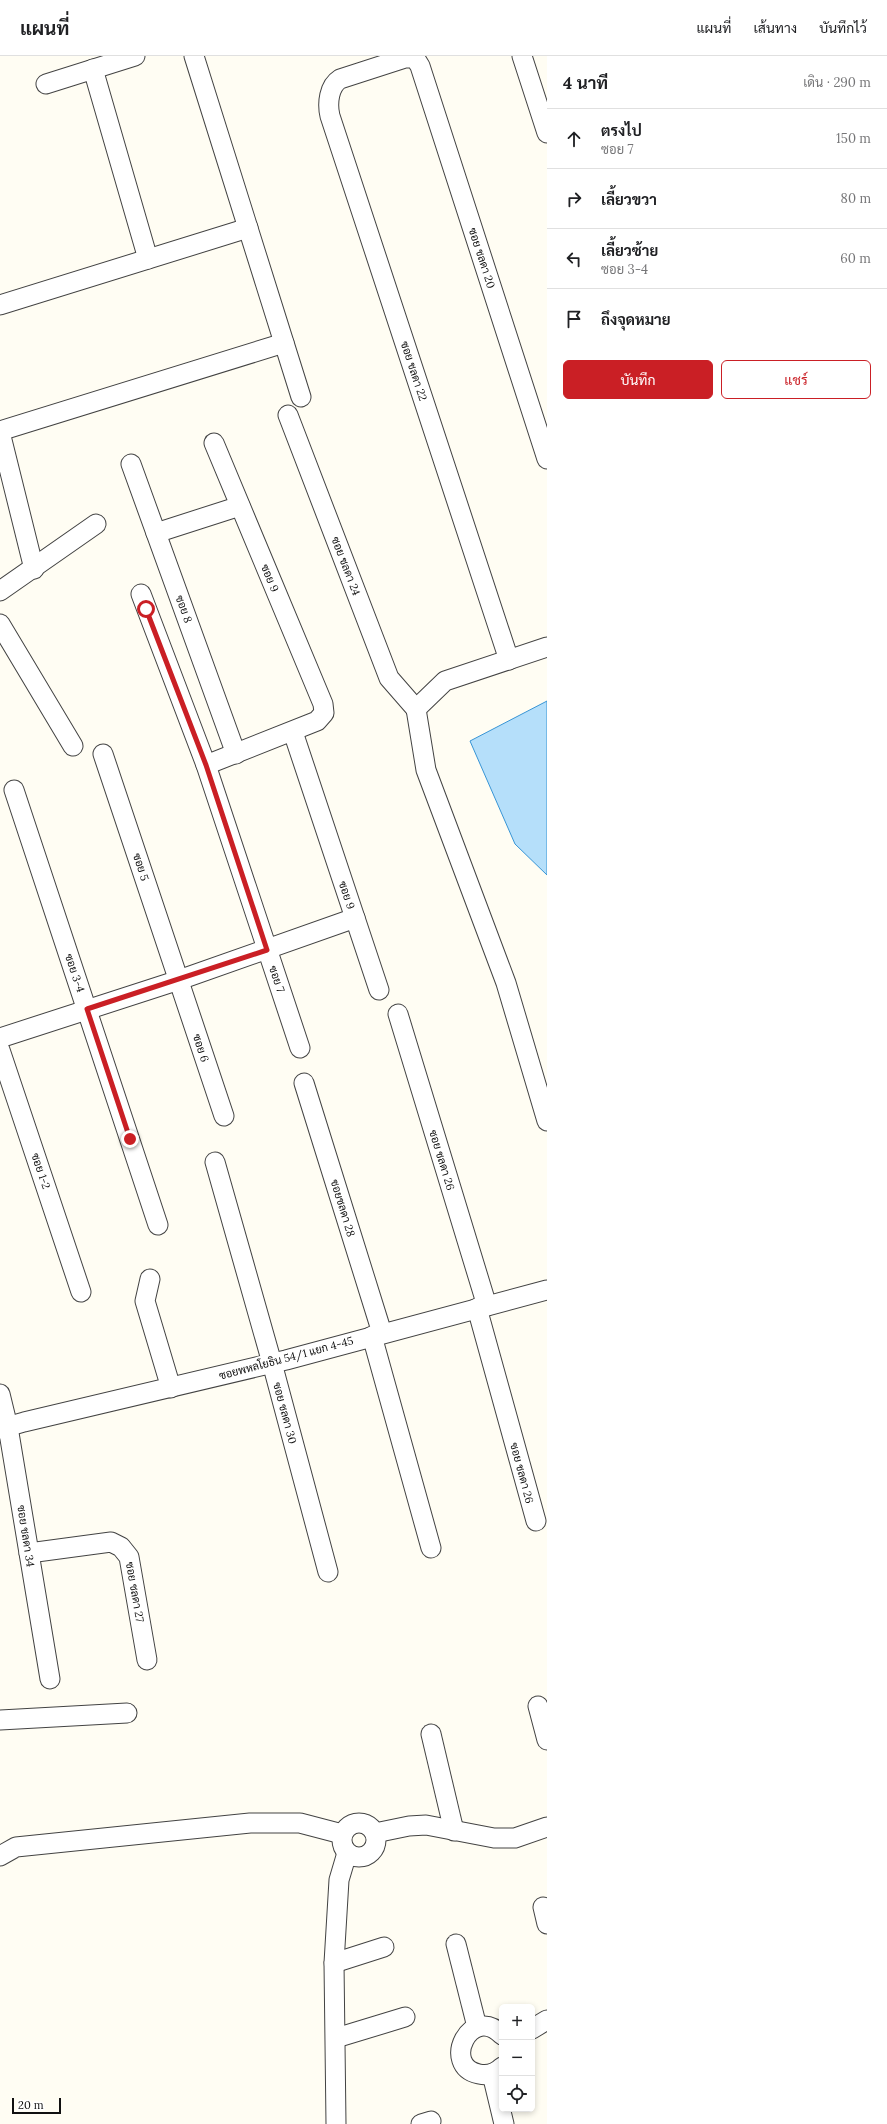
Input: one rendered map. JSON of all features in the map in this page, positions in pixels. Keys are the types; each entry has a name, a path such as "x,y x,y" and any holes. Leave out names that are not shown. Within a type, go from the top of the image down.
{"street":[{"path":"46,84 135,56"},
{"path":"194,56 301,397"},
{"path":"522,56 547,133"},
{"name":"ซอย ชลดา 22","path":"414,58 405,58 334,82 329,102 330,116 509,660"},
{"name":"ซอย ชลดา 20","path":"414,58 422,74 547,459"},
{"path":"93,69 148,259"},
{"path":"0,305 248,228"},
{"path":"34,569 0,432 284,343"},
{"name":"ซอย ชลดา 24","path":"288,415 389,678 416,708"},
{"name":"ซอย 9","path":"214,444 323,704 324,713 317,721 293,732 379,990"},
{"name":"ซอย 8","path":"131,464 236,754"},
{"path":"156,533 240,506"},
{"path":"0,590 34,569 78,535 96,524"},
{"name":"ซอย 7","path":"141,594 206,765 300,1048"},
{"path":"0,624 73,746"},
{"path":"547,647 445,681 416,708 426,770 506,983 547,1121"},
{"path":"206,765 293,732"},
{"name":"ซอย 5","path":"103,754 178,980"},
{"name":"ซอย 3-4","path":"14,790 158,1225"},
{"path":"0,1038 267,950 355,918"},
{"name":"ซอย 6","path":"178,980 224,1116"},
{"name":"ซอย ชลดา 26","path":"398,1014 482,1307 536,1521"},
{"name":"ซอย 1-2","path":"0,1050 81,1292"},
{"name":"ซอยชลดา 28","path":"304,1083 377,1335 431,1548"},
{"name":"ซอย ชลดา 30","path":"215,1162 272,1363 328,1572"},
{"path":"150,1278 145,1301 171,1388"},
{"name":"ซอยพหลโยธิน 54/1 แยก 4-45","path":"8,1422 171,1388 272,1363 547,1290"},
{"name":"ซอย ชลดา 34","path":"0,1394 8,1422 50,1679"},
{"name":"ซอย ชลดา 27","path":"29,1553 111,1542 121,1547 129,1557 147,1660"},
{"path":"538,1706 547,1740"},
{"path":"0,1720 127,1712"},
{"path":"431,1734 454,1830"},
{"path":"5,1848 250,1822 300,1823 342,1834"},
{"path":"336,2124 334,1963 339,1880 347,1853 341,1841 342,1834 349,1825 361,1822 371,1828 375,1833 375,1844 369,1854 358,1857 347,1853"},
{"path":"375,1833 409,1826 426,1826 494,1838 514,1838 547,1827"},
{"path":"456,1944 477,2028"},
{"path":"334,1963 384,1947"},
{"path":"336,2038 405,2017"},
{"path":"535,2027 547,2020"},
{"path":"499,2033 492,2028 477,2028 465,2036 460,2050 462,2058 470,2070 484,2075 497,2070 504,2124"}],"water":[{"path":"547,701 547,875 515,844 470,741"}],"route":[{"path":"130,1139 87,1009 267,950 206,765 146,609"}]}
